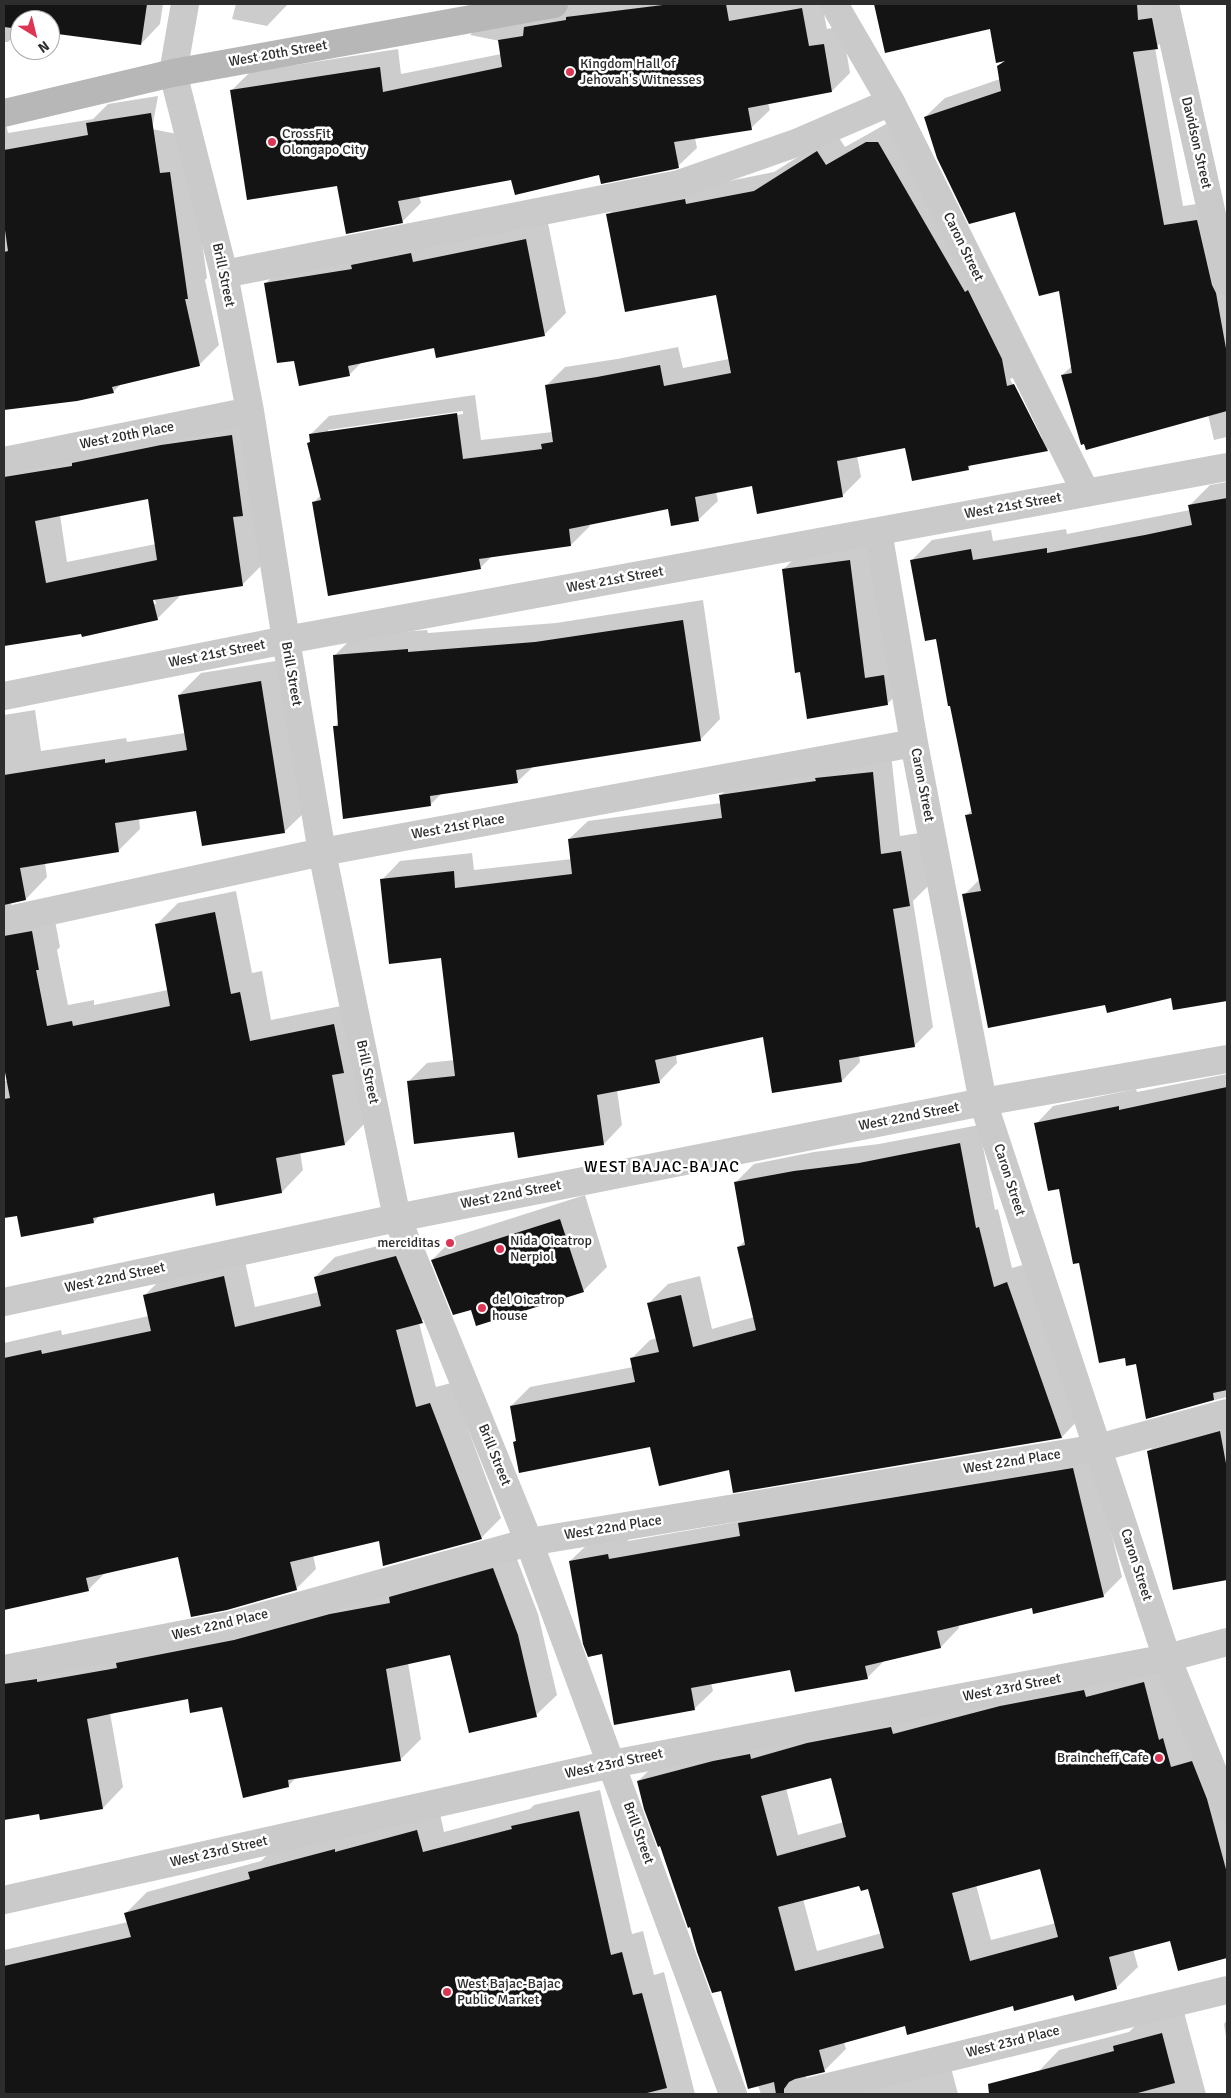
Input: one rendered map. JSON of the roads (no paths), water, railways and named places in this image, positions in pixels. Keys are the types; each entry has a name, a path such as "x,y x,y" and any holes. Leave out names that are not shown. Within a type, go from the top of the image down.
{"street":[{"name":"Brill Street","path":"184,4 174,73 224,274 250,411 322,852 397,1218 529,1542 734,2094"},
{"name":"West 20th Street","path":"4,113 174,73 554,4"},
{"name":"Caron Street","path":"834,4 891,102 1086,493"},
{"name":"Davidson Street","path":"1165,4 1227,282"},
{"path":"224,274 679,184 796,143 891,102"},
{"name":"West 20th Place","path":"4,460 250,411"},
{"name":"West 21st Street","path":"4,696 286,640 1227,468"},
{"name":"Caron Street","path":"878,531 914,743 984,1102 1167,1658 1227,1806"},
{"name":"West 21st Place","path":"4,921 322,852 914,743"},
{"name":"West 22nd Street","path":"4,1302 397,1218 984,1102 1227,1059"},
{"name":"West 22nd Place","path":"4,1669 231,1625 529,1542 1098,1448 1227,1413"},
{"name":"West 23rd Street","path":"4,1900 612,1764 1167,1658 1227,1642"},
{"name":"West 23rd Place","path":"799,2094 1227,1990"}],"place":[{"name":"Kingdom Hall of Jehovah's Witnesses","path":"570,72"},
{"name":"CrossFit Olongapo City","path":"272,142"},
{"name":"merciditas","path":"450,1243"},
{"name":"Nida Oicatrop Nerpiol","path":"500,1249"},
{"name":"del Oicatrop house","path":"482,1308"},
{"name":"Braincheff Cafe","path":"1159,1758"},
{"name":"West Bajac-Bajac Public Market","path":"447,1992"}],"district":[{"name":"WEST BAJAC-BAJAC","path":"662,1168"}]}
